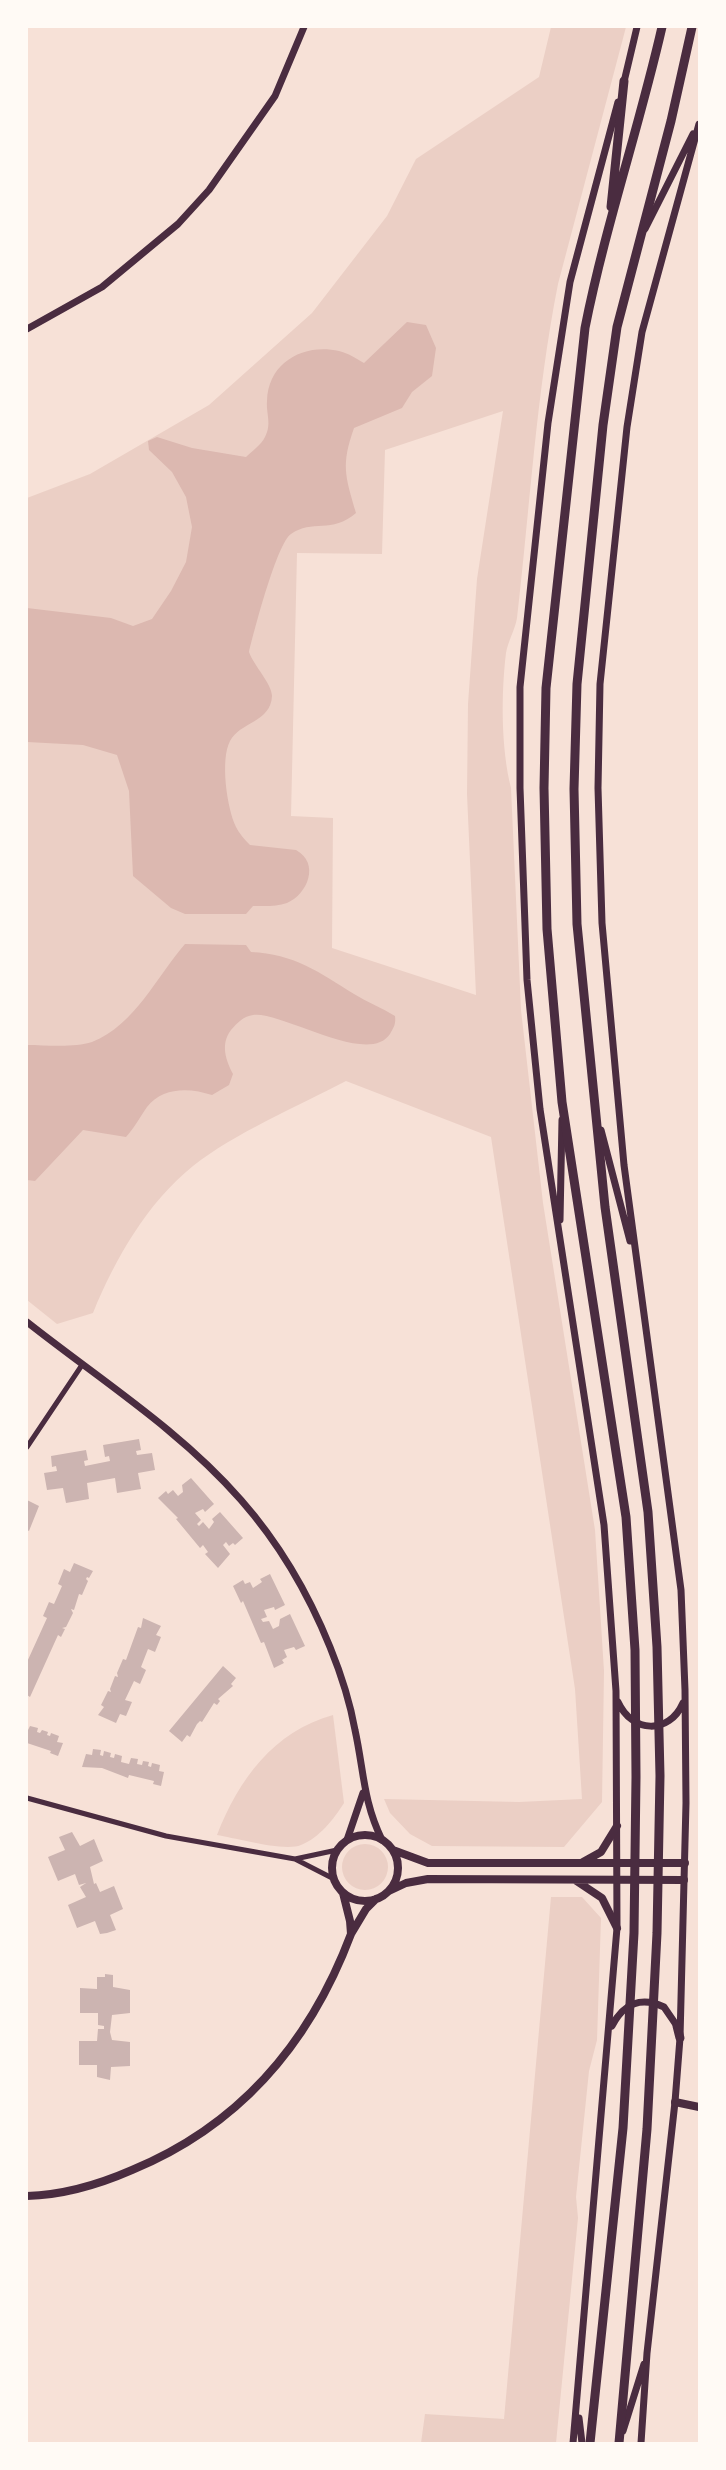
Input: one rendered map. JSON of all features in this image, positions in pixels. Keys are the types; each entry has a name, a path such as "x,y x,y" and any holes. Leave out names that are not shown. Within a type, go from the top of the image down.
{"highway":[{"path":"590,2443 623,2128 634,1933 635,1650 626,1517 562,1102 547,929 544,788 546,688 585,328 643,110 662,27"},
{"path":"619,2443 646,2129 657,1933 660,1776 657,1647 648,1512 605,1206 577,924 574,789 577,684 599,461 615,338 642,237 692,27"},
{"path":"609,232 624,81"},
{"path":"676,2026 680,2038"}],"main road":[{"path":"582,1863 601,1852 618,1826"},
{"path":"351,1934 342,1891 334,1879 333,1864 337,1850 347,1840 361,1835 382,1840 393,1850 428,1863 685,1863"},
{"path":"388,1891 398,1871 393,1850"},
{"path":"27,2196 70,2190 114,2178 175,2151 228,2115 277,2066 315,2012 336,1974 351,1934 362,1914 376,1899 388,1891 406,1883 428,1879 684,1880"},
{"path":"574,1879 602,1898 617,1928"},
{"path":"342,1891 362,1900 376,1899"},
{"path":"675,2102 699,2107"}],"street":[{"path":"27,329 102,287 178,224 209,190 275,96 304,27"},
{"path":"637,27 570,282 548,423 520,687 520,788 525,951 540,1108 604,1525 617,1702 630,1720 651,1727 672,1720 679,1711 685,1690"},
{"path":"642,237 699,123"},
{"path":"641,2443 647,2353 680,2038 685,1863 685,1690 681,1590 662,1430 621,1143 602,923 598,788 600,684 627,427 642,332 699,123"},
{"path":"593,1099 637,1267"},
{"path":"560,1242 562,1102"},
{"path":"27,1322 212,1470 241,1500 269,1536 313,1609 330,1647 355,1728 364,1791 382,1840"},
{"path":"27,1447 82,1365"},
{"path":"573,2443 617,1928 616,1691"},
{"path":"347,1840 360,1810 364,1791"},
{"path":"27,1798 166,1836 234,1851 295,1859 337,1850"},
{"path":"295,1859 334,1879"},
{"path":"609,2030 622,2010 642,2001 664,2007 676,2026"},
{"path":"619,2443 647,2353"},
{"path":"578,2403 582,2443"}],"shaded area":[{"path":"551,27 626,27 558,284 550,326 517,618 506,653 503,686 505,756 511,788 521,1010 543,1203 595,1530 604,1671 602,1802 564,1847 432,1846 410,1834 390,1813 384,1799 519,1802 582,1799 575,1689 491,1137 346,1081 267,1120 227,1143 209,1154 176,1181 134,1233 111,1272 93,1313 57,1324 27,1300 27,498 90,474 209,405 312,313 387,216 416,159 539,77","holes":["503,411 477,579 468,704 467,794 476,995 332,948 333,818 291,816 297,553 382,554 385,450"]},
{"path":"407,322 426,325 436,348 432,376 412,392 402,408 354,428 347,452 346,470 356,513 339,523 299,530 285,541 267,588 249,652 271,691 270,705 261,717 241,730 230,741 225,760 230,808 237,829 250,845 296,850 308,862 308,878 305,886 301,893 287,903 253,906 246,914 185,914 171,908 133,876 129,791 117,755 83,745 27,742 27,608 111,618 133,626 152,619 171,591 186,562 192,527 186,497 172,472 149,450 148,441 157,437 192,448 246,457 265,437 268,423 269,387 281,366 290,358 313,350 326,349 342,352 364,363"},
{"path":"185,944 246,945 251,952 266,953 293,960 395,1016 394,1027 390,1034 379,1042 363,1044 324,1035 266,1016 247,1017 231,1030 226,1041 226,1058 233,1074 229,1085 212,1095 178,1090 161,1095 147,1107 126,1137 83,1130 35,1181 27,1180 27,1045 77,1045 92,1042 107,1034 133,1012"},
{"path":"333,1715 344,1803 326,1827 308,1842 293,1847 272,1846 217,1835 236,1795 261,1760 293,1733"},
{"path":"365,1844 381,1851 388,1867 381,1883 365,1890 349,1883 342,1867 349,1851"},
{"path":"551,1897 582,1897 601,1918 597,2040 589,2071 576,2197 578,2218 556,2443 421,2443 425,2414 504,2419"}],"building":[{"path":"139,1439 141,1450 136,1451 137,1455 152,1453 155,1470 138,1473 141,1489 117,1493 115,1478 87,1483 89,1499 66,1503 63,1488 47,1490 44,1473 57,1471 56,1466 52,1467 51,1456 86,1450 88,1460 84,1461 85,1466 110,1461 109,1456 105,1457 103,1445"},
{"path":"191,1478 214,1504 205,1512 203,1509 195,1513 201,1520 197,1524 199,1526 203,1522 209,1529 214,1522 212,1519 220,1512 243,1538 235,1545 233,1543 229,1546 226,1542 223,1545 230,1554 218,1568 205,1554 208,1552 203,1545 200,1548 176,1519 178,1518 158,1498 166,1491 168,1494 173,1490 178,1496 183,1492 182,1485"},
{"path":"27,1500 39,1506 29,1531 27,1530"},
{"path":"74,1563 93,1571 86,1579 88,1581 82,1595 79,1594 74,1610 71,1609 73,1613 66,1627 62,1628 65,1629 61,1637 58,1635 30,1697 27,1695 27,1662 47,1618 43,1616 49,1602 54,1604 62,1586 58,1584 64,1569 70,1572"},
{"path":"270,1574 285,1605 275,1610 274,1607 264,1610 267,1617 261,1619 263,1622 269,1621 273,1629 279,1626 280,1619 290,1614 305,1646 296,1650 294,1647 284,1650 287,1657 282,1660 284,1663 274,1668 264,1642 261,1643 243,1601 241,1603 233,1586 243,1580 245,1584 250,1582 253,1588 262,1582 260,1579"},
{"path":"143,1618 161,1626 156,1635 161,1637 155,1652 148,1649 141,1667 146,1670 140,1684 134,1681 125,1700 132,1702 126,1716 120,1714 116,1723 98,1715 104,1707 101,1705 108,1691 111,1692 115,1676 118,1677 117,1673 123,1659 126,1660 138,1627 141,1628"},
{"path":"223,1666 236,1678 231,1684 233,1686 218,1699 220,1701 217,1705 214,1703 190,1737 187,1735 182,1742 169,1731"},
{"path":"30,1726 38,1728 37,1732 40,1733 42,1730 48,1732 47,1735 50,1736 51,1733 59,1736 57,1742 63,1743 58,1756 50,1753 51,1751 27,1743 27,1732"},
{"path":"93,1749 101,1750 100,1755 103,1756 104,1751 111,1753 110,1757 114,1758 115,1754 122,1756 121,1762 129,1764 131,1758 138,1759 137,1764 142,1765 143,1761 149,1762 148,1766 151,1767 152,1763 160,1765 159,1771 164,1772 161,1786 153,1784 154,1781 129,1775 128,1778 102,1768 82,1767 86,1754 92,1755"},
{"path":"72,1832 80,1846 94,1839 103,1861 90,1867 94,1884 96,1883 100,1892 114,1886 123,1909 110,1915 116,1930 100,1934 95,1921 77,1928 68,1905 86,1897 80,1887 86,1883 79,1885 75,1874 58,1881 48,1857 65,1850 59,1837"},
{"path":"105,1974 113,1975 113,1987 130,1990 130,2013 112,2015 110,2032 112,2040 130,2042 130,2066 111,2067 110,2080 97,2077 97,2065 79,2065 79,2041 97,2041 98,2029 104,2029 104,2026 98,2025 98,2013 80,2013 80,1988 97,1989 97,1977 105,1977"}]}
